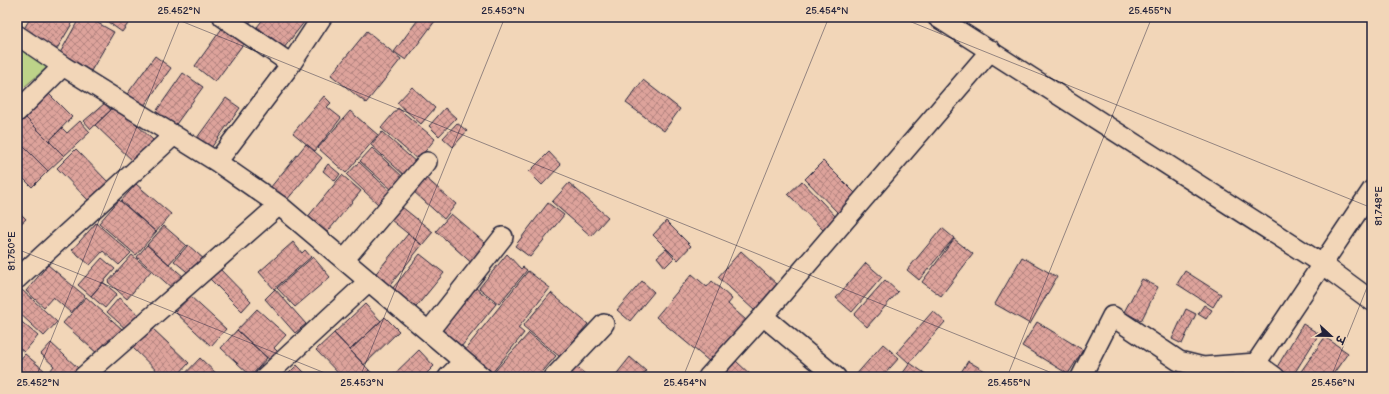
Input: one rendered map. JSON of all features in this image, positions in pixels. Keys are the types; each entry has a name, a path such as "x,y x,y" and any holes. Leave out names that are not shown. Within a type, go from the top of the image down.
{"street":[{"path":"223,17 291,64"},
{"path":"217,162 291,64 322,17"},
{"path":"938,17 1322,264 1372,301"},
{"path":"17,34 63,66 173,136 217,162 279,205 482,377"},
{"path":"708,377 763,316 991,50"},
{"path":"17,112 63,66"},
{"path":"17,279 173,136"},
{"path":"344,260 428,162"},
{"path":"1256,363 1372,190"},
{"path":"83,377 279,205"},
{"path":"429,332 504,237"},
{"path":"265,377 369,281"},
{"path":"763,316 836,377"},
{"path":"1081,377 1112,316 1179,360 1203,368 1256,363 1275,377"},
{"path":"554,377 604,324"},
{"path":"448,377 463,362"}],"green space":[{"path":"17,42 57,59 17,93"}],"building":[{"path":"31,17 76,17 55,52 22,32"},
{"path":"80,17 87,17 114,32 91,71 60,53"},
{"path":"101,17 133,17 122,32"},
{"path":"236,17 254,17 248,25"},
{"path":"265,17 308,17 284,48 257,27"},
{"path":"420,17 438,17 406,60 394,52"},
{"path":"223,27 244,43 215,82 195,66"},
{"path":"367,31 401,59 366,103 331,75"},
{"path":"155,56 171,68 142,109 125,97"},
{"path":"183,73 203,87 174,127 155,113"},
{"path":"643,80 680,109 664,131 626,103"},
{"path":"412,87 435,108 421,124 397,103"},
{"path":"46,91 72,117 49,141 23,115"},
{"path":"324,96 331,103 327,107 341,118 315,151 293,133"},
{"path":"226,98 240,108 208,152 194,142"},
{"path":"105,103 111,110 91,129 84,121"},
{"path":"116,105 154,141 134,162 95,125"},
{"path":"398,108 435,139 418,160 381,128"},
{"path":"445,108 456,118 439,136 429,126"},
{"path":"350,111 378,135 346,173 318,148"},
{"path":"23,115 64,156 48,171 17,140 17,122"},
{"path":"80,121 90,132 64,156 49,141 62,128 67,133"},
{"path":"457,123 467,131 453,147 443,138"},
{"path":"382,132 417,163 405,176 371,145"},
{"path":"17,140 48,171 32,187 17,172"},
{"path":"306,144 322,158 286,201 270,188"},
{"path":"372,148 404,178 392,190 360,161"},
{"path":"76,149 109,183 89,201 57,168"},
{"path":"549,152 561,165 542,185 529,172"},
{"path":"823,161 858,196 839,214 805,179"},
{"path":"359,162 391,192 379,205 347,175"},
{"path":"328,164 340,174 335,181 323,171"},
{"path":"342,175 361,191 325,235 306,219"},
{"path":"425,177 456,204 444,219 413,191"},
{"path":"802,181 838,219 825,232 788,194"},
{"path":"569,183 608,217 591,236 552,202"},
{"path":"136,184 171,214 156,232 121,201"},
{"path":"119,200 156,232 136,255 99,223"},
{"path":"548,203 564,215 530,257 515,246"},
{"path":"402,207 433,232 422,245 391,220"},
{"path":"17,210 26,219 17,227"},
{"path":"451,214 491,248 475,266 436,231"},
{"path":"666,221 691,246 678,260 653,235"},
{"path":"96,223 131,253 119,265 103,251 90,265 72,250"},
{"path":"164,226 186,245 169,264 147,245"},
{"path":"942,228 954,238 919,280 907,270"},
{"path":"408,234 422,245 387,289 373,277"},
{"path":"954,239 973,254 941,296 922,282"},
{"path":"293,242 302,253 305,250 311,257 274,289 259,272"},
{"path":"147,245 184,277 173,289 137,257"},
{"path":"188,245 205,260 192,276 174,261"},
{"path":"666,249 674,258 665,267 657,257"},
{"path":"741,251 778,285 755,311 718,277"},
{"path":"420,254 444,273 412,312 389,293"},
{"path":"507,254 521,269 523,267 527,270 499,304 479,288"},
{"path":"132,255 151,271 127,299 108,282"},
{"path":"313,257 330,277 295,307 277,288"},
{"path":"1022,257 1057,277 1030,324 995,304"},
{"path":"102,258 115,269 91,296 78,285"},
{"path":"866,263 882,277 852,312 836,298"},
{"path":"48,265 85,296 71,313 53,297 44,307 26,291"},
{"path":"217,266 251,301 242,311 207,276"},
{"path":"528,271 550,288 518,328 524,333 492,373 464,351"},
{"path":"1185,271 1221,294 1213,307 1177,284"},
{"path":"692,274 707,287 712,281 732,299 728,304 746,320 710,362 656,317"},
{"path":"1142,279 1158,287 1141,321 1124,312"},
{"path":"885,280 898,292 867,327 854,315"},
{"path":"642,281 654,292 630,321 617,310"},
{"path":"103,282 117,294 105,308 91,296"},
{"path":"476,288 496,304 461,347 441,331"},
{"path":"275,289 306,324 295,333 265,299"},
{"path":"22,290 57,322 44,336 17,311 17,295"},
{"path":"551,293 588,324 560,357 523,326"},
{"path":"190,296 226,329 211,346 175,312"},
{"path":"86,297 122,329 99,355 63,323"},
{"path":"119,298 140,316 128,331 107,312"},
{"path":"365,304 381,321 350,350 334,333"},
{"path":"1204,305 1212,310 1206,319 1198,314"},
{"path":"257,309 286,335 274,348 279,353 271,361 237,330"},
{"path":"1186,309 1196,314 1182,344 1172,339"},
{"path":"933,311 945,322 909,363 897,352"},
{"path":"385,317 399,331 364,365 350,350"},
{"path":"17,318 38,336 24,352 17,346"},
{"path":"1037,322 1083,350 1068,374 1022,346"},
{"path":"1303,324 1319,334 1292,377 1277,367"},
{"path":"151,327 189,363 176,377 163,377 132,347"},
{"path":"237,330 267,358 251,376 221,348"},
{"path":"334,333 369,370 362,377 342,377 316,350"},
{"path":"529,333 556,356 538,377 502,377 495,371"},
{"path":"1325,337 1348,353 1331,377 1297,377"},
{"path":"51,343 78,368 70,377 57,377 50,371 54,366 41,354"},
{"path":"883,344 899,358 882,377 854,377"},
{"path":"419,350 434,366 423,377 391,377"},
{"path":"25,354 44,370 38,377 17,377 17,363"},
{"path":"630,357 646,371 641,377 614,377"},
{"path":"200,358 220,377 182,377"},
{"path":"736,361 753,377 722,377"},
{"path":"968,361 990,374 989,377 958,377"},
{"path":"570,362 589,377 559,377"},
{"path":"910,363 930,377 900,377"},
{"path":"297,365 309,377 285,377"},
{"path":"369,370 376,377 362,377"}]}
